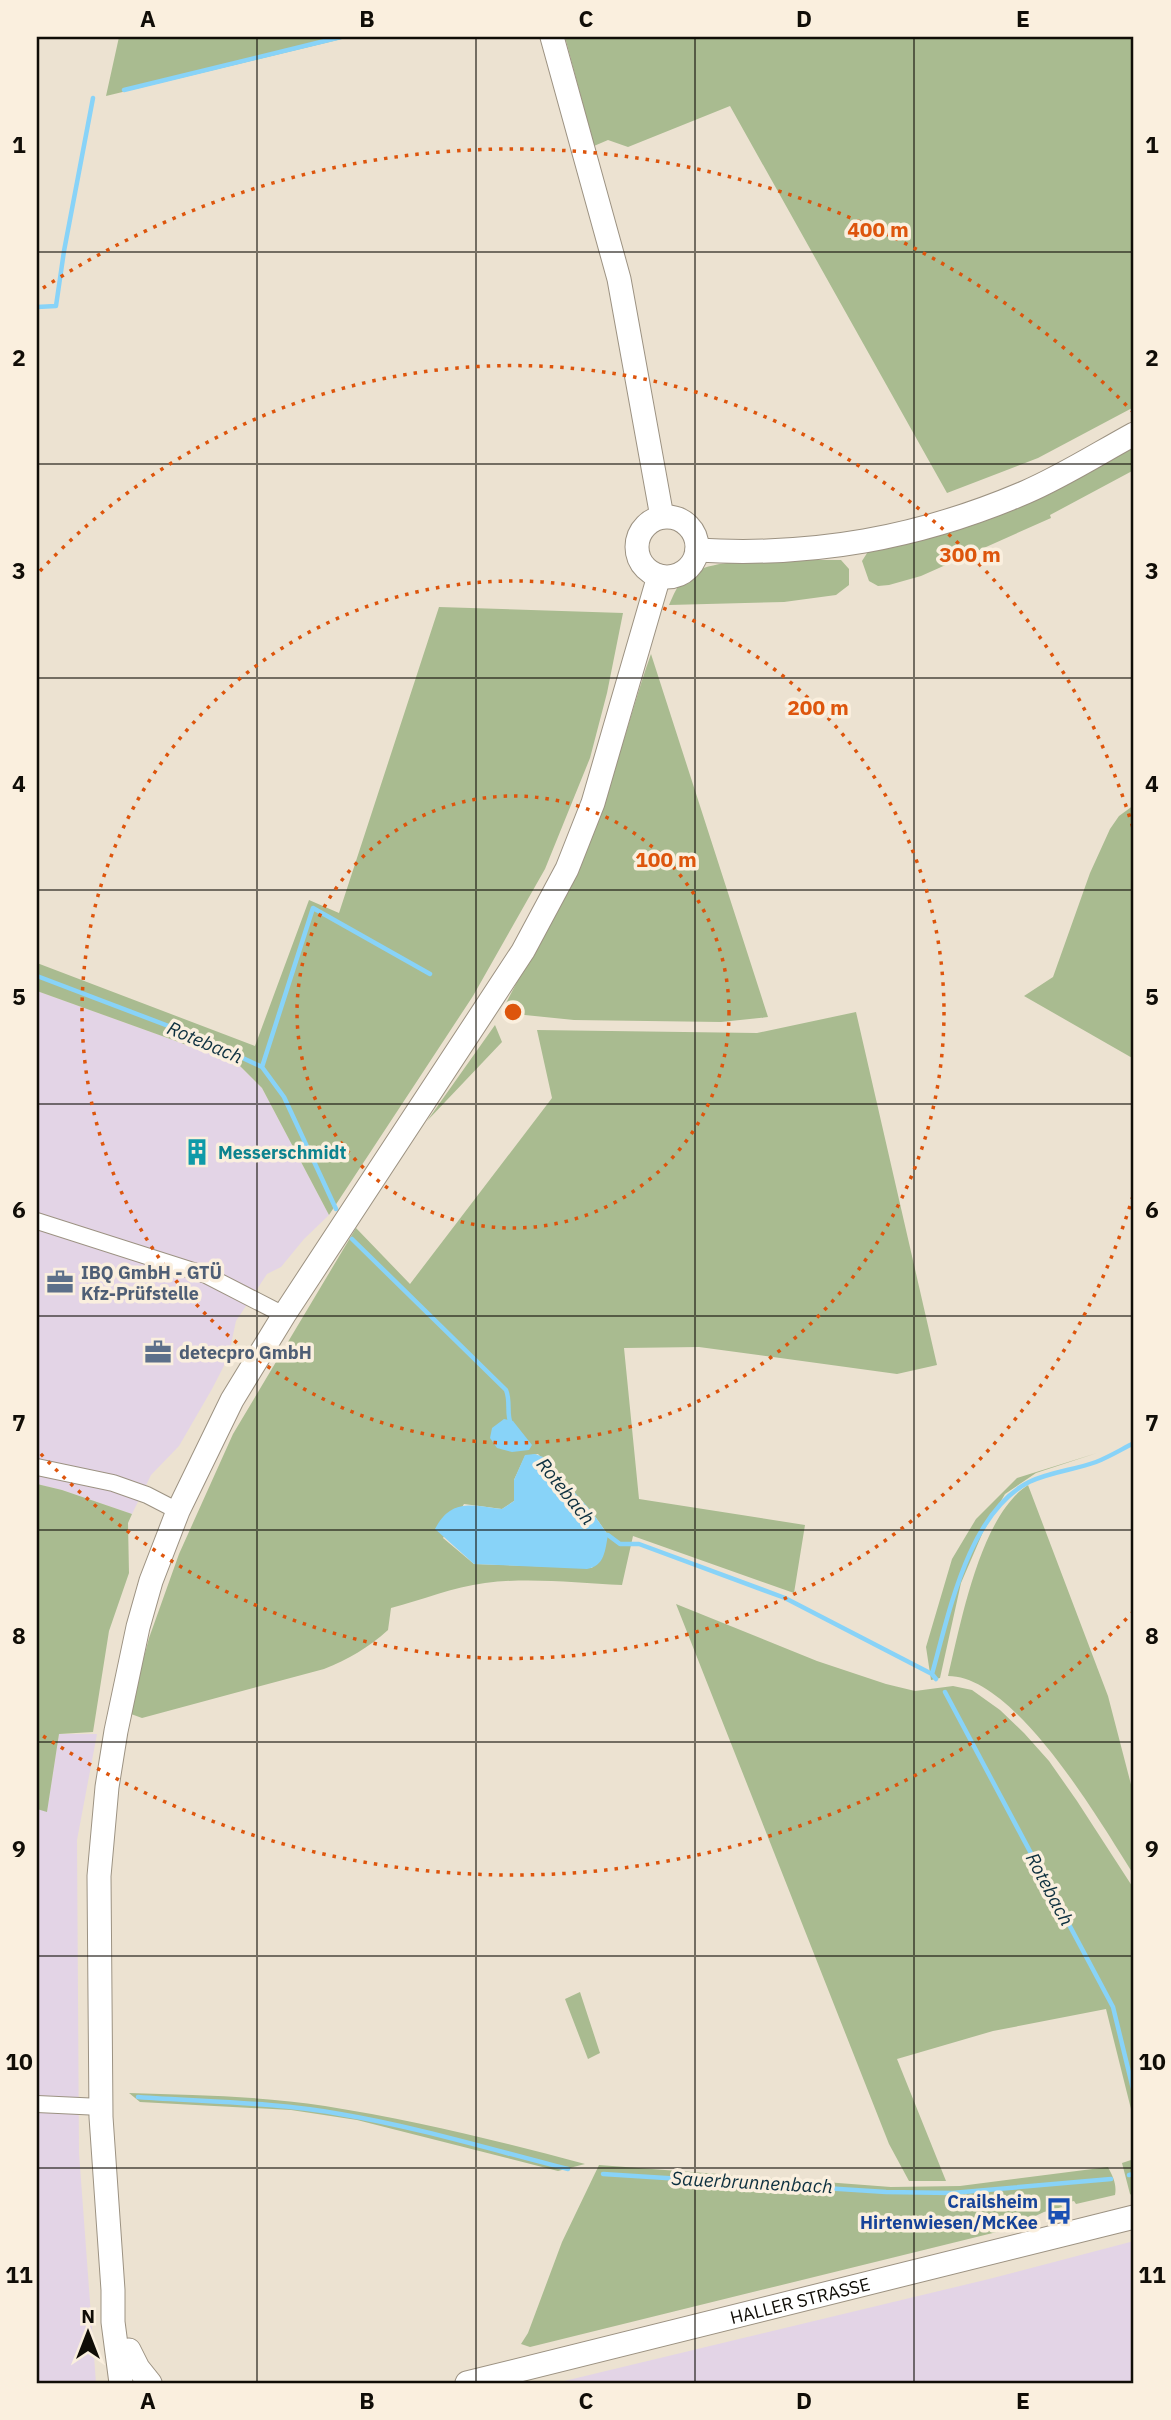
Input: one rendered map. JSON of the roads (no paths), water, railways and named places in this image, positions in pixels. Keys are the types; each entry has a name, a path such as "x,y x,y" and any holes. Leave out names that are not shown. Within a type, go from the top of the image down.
{"main road":[{"path":"552,37 619,279 662,517"},
{"path":"697,550 809,550 896,536 970,513 1027,491 1134,434"},
{"path":"662,517 672,517 686,523 695,535 697,550 695,559 684,572 667,577 645,569 636,548 644,527 662,517"},
{"path":"121,2383 113,2322 101,2107 98,1914 101,1841 107,1787 138,1627 151,1581 178,1511 232,1400 284,1315 523,951 567,869 593,803 659,576"},
{"name":"HALLER STRASSE","path":"467,2383 491,2380 1134,2217"},
{"path":"113,2290 130,2350 135,2383"},
{"path":"130,2350 138,2368 150,2383"}],"street":[{"path":"37,1221 206,1275 284,1315"},
{"path":"37,1467 113,1483 178,1511"},
{"path":"37,2104 101,2107"}],"water":[{"path":"504,1419 513,1421 532,1445 529,1450 512,1452 497,1448 490,1438 492,1428"},
{"path":"525,1455 543,1457 592,1512 608,1535 603,1556 597,1565 587,1569 474,1564 435,1529 441,1519 455,1508 472,1505 502,1509 514,1501 514,1480"}],"waterway":[{"path":"124,90 341,37"},
{"path":"37,307 56,306 93,98"},
{"path":"262,1067 313,908 430,974"},
{"name":"Rotebach","path":"37,976 200,1038 262,1067 284,1097 336,1209"},
{"name":"Rotebach","path":"352,1239 506,1390 511,1424"},
{"path":"932,1674 964,1567 990,1517 1008,1497 1029,1482 1096,1462 1134,1443"},
{"name":"Rotebach","path":"603,1535 608,1535 620,1544 639,1544 785,1598 932,1674 936,1679"},
{"name":"Rotebach","path":"945,1692 1113,2007 1134,2093"},
{"name":"Sauerbrunnenbach","path":"138,2097 265,2105 340,2114 426,2132 568,2169"},
{"name":"Sauerbrunnenbach","path":"603,2174 886,2192 952,2193 1111,2179"},
{"name":"Sauerbrunnenbach","path":"1129,2175 1134,2174"}],"place":[{"name":"Messerschmidt","path":"197,1152"},
{"name":"IBQ GmbH - GTÜ Kfz-Prüfstelle","path":"60,1282"},
{"name":"detecpro GmbH","path":"158,1352"},
{"name":"Crailsheim Hirtenwiesen/McKee","path":"1059,2211"}]}
